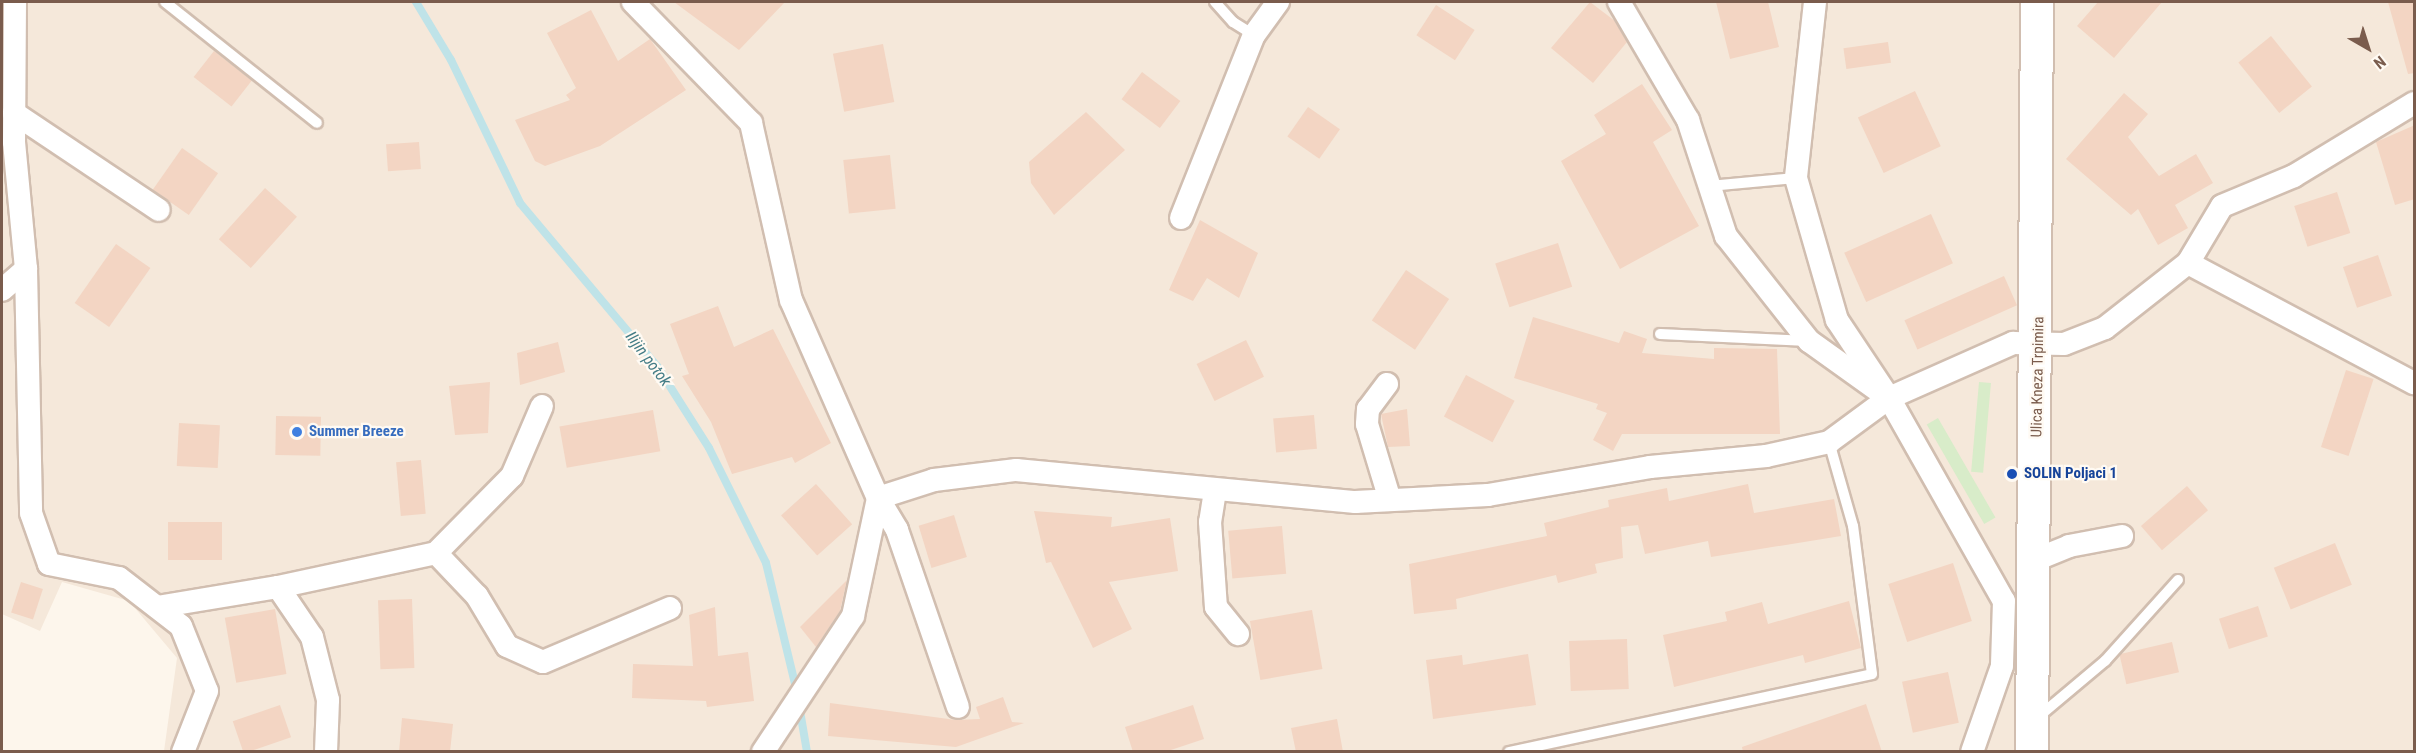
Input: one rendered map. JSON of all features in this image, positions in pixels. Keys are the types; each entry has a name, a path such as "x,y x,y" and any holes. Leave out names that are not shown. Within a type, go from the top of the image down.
{"main road":[{"name":"Ulica Kneza Trpimira","path":"2032,737 2038,345 2037,2"}],"street":[{"path":"15,2 14,112 26,269 31,513 49,564 119,578 181,626 207,691 183,752"},
{"path":"633,2 751,123 791,300 878,498 897,530 958,707"},
{"path":"1181,218 1254,34 1278,2"},
{"path":"1619,2 1688,120 1726,236 1809,340 1889,398"},
{"path":"1815,2 1796,178 1837,320 1889,398 2004,601 2002,666 1972,752"},
{"path":"878,498 934,480 1016,470 1215,491 1390,500 1488,495 1829,442 1889,398 2013,343 2064,344 2105,328 2188,263 2222,206 2294,176 2415,103"},
{"path":"14,112 159,210"},
{"path":"2188,263 2415,383"},
{"path":"2,290 26,269"},
{"path":"1386,384 1368,409 1367,424 1390,500"},
{"path":"157,607 278,587 436,553 512,476 542,406"},
{"path":"1215,491 1210,522 1216,607 1239,634"},
{"path":"763,752 783,716 814,676 853,616 878,498"},
{"path":"2035,560 2069,546 2122,536"},
{"path":"436,553 477,596 507,646 543,662 670,608"},
{"path":"278,587 312,637 328,700 326,752"}],"lane":[{"path":"165,2 317,123"},
{"path":"1215,2 1233,22 1254,34"},
{"path":"1709,186 1796,178"},
{"path":"1660,334 1809,340"},
{"path":"1509,752 1872,674 1853,526 1829,442"},
{"path":"2032,737 2178,580"}],"shaded area":[{"path":"2,2 2414,2 2414,751 164,751 177,658 129,601 62,582 40,631 2,614"}],"green space":[{"path":"1979,382 1991,383 1983,473 1971,472"},
{"path":"1938,418 1996,518 1984,524 1927,424"}],"building":[{"path":"674,2 785,2 739,50"},
{"path":"1590,2 1615,21 1627,42 1593,83 1551,48"},
{"path":"1716,2 1768,2 1779,47 1730,59"},
{"path":"2098,2 2162,2 2114,58 2077,26"},
{"path":"2388,2 2415,2 2415,73 2408,74"},
{"path":"1436,5 1475,30 1455,60 1416,35"},
{"path":"591,10 618,61 650,39 686,90 600,146 545,166 535,161 515,120 570,100 566,95 576,88 547,33"},
{"path":"2271,36 2312,87 2279,113 2238,62"},
{"path":"1888,42 1891,63 1846,69 1843,48"},
{"path":"883,44 894,102 844,112 833,54"},
{"path":"214,51 252,81 232,107 194,77"},
{"path":"1142,72 1180,101 1160,128 1122,99"},
{"path":"1642,84 1672,130 1653,142 1699,226 1620,269 1561,161 1606,134 1594,115"},
{"path":"1915,91 1941,146 1884,173 1858,118"},
{"path":"2124,93 2148,114 2128,137 2159,176 2196,154 2213,183 2175,205 2188,228 2158,245 2138,209 2131,215 2066,159"},
{"path":"1308,107 1340,129 1319,159 1287,136"},
{"path":"1086,112 1125,150 1054,215 1031,183 1029,162"},
{"path":"2415,125 2415,199 2395,205 2376,142"},
{"path":"419,142 421,169 388,171 386,144"},
{"path":"182,148 218,173 189,215 153,190"},
{"path":"890,155 896,209 849,214 843,160"},
{"path":"265,188 297,217 251,268 219,239"},
{"path":"2337,192 2350,233 2307,247 2294,206"},
{"path":"1931,214 1953,263 1866,302 1844,253"},
{"path":"1200,220 1258,253 1239,298 1207,278 1193,301 1169,290"},
{"path":"1558,243 1572,287 1509,307 1495,263"},
{"path":"116,244 150,268 109,327 75,303"},
{"path":"2378,255 2392,296 2357,308 2343,267"},
{"path":"1406,270 1449,299 1415,350 1372,321"},
{"path":"2004,276 2017,305 1917,350 1904,320"},
{"path":"718,306 734,347 773,329 831,443 795,463 792,457 732,474 711,422 682,376 689,374 670,324"},
{"path":"1533,317 1619,343 1624,331 1647,339 1642,353 1714,359 1714,348 1777,349 1780,434 1622,434 1613,451 1593,440 1607,413 1596,409 1598,404 1514,378"},
{"path":"1246,340 1264,377 1215,401 1197,364"},
{"path":"558,342 565,372 520,385 517,353"},
{"path":"2346,370 2374,379 2349,456 2321,447"},
{"path":"1466,375 1515,401 1492,442 1444,416"},
{"path":"490,382 488,433 455,435 449,386"},
{"path":"1407,409 1410,446 1388,447 1381,414"},
{"path":"653,410 660,451 567,468 559,426"},
{"path":"1314,415 1317,449 1276,452 1273,419"},
{"path":"276,416 321,417 320,456 275,455"},
{"path":"179,423 220,425 218,468 177,466"},
{"path":"421,460 426,514 401,516 396,462"},
{"path":"816,484 852,524 817,556 781,515"},
{"path":"1748,484 1754,513 1834,499 1841,536 1711,557 1708,541 1645,554 1638,525 1621,527 1623,558 1595,564 1597,573 1558,583 1556,575 1456,599 1457,609 1414,614 1409,564 1547,536 1544,523 1609,507 1608,500 1667,488 1669,501"},
{"path":"2187,486 2208,510 2162,550 2141,526"},
{"path":"1034,511 1112,517 1111,527 1170,518 1178,571 1109,582 1132,629 1093,648 1051,562 1046,563"},
{"path":"954,515 967,557 931,568 919,526"},
{"path":"168,522 222,522 222,560 168,560"},
{"path":"1282,526 1286,574 1232,579 1228,531"},
{"path":"2335,543 2352,585 2291,609 2274,568"},
{"path":"1953,563 1972,621 1907,642 1888,584"},
{"path":"847,580 840,611 816,647 800,627"},
{"path":"21,582 43,589 33,620 11,612"},
{"path":"412,599 414,668 380,669 378,600"},
{"path":"1849,601 1861,648 1805,663 1803,655 1674,687 1663,635 1727,621 1725,612 1762,602 1768,624"},
{"path":"2258,606 2268,636 2229,649 2219,619"},
{"path":"715,607 718,656 748,652 754,701 707,707 706,701 632,698 633,664 693,666 689,615"},
{"path":"275,609 286,674 236,683 225,618"},
{"path":"1312,610 1322,669 1260,680 1250,621"},
{"path":"1627,639 1629,689 1571,691 1569,641"},
{"path":"2172,642 2179,672 2126,684 2119,654"},
{"path":"1528,654 1536,705 1433,719 1426,660 1462,655 1463,665"},
{"path":"1948,672 1959,723 1913,733 1902,682"},
{"path":"1003,697 1012,722 1024,723 956,747 828,736 830,703 956,720 980,719 976,707"},
{"path":"1866,704 1882,752 1743,752 1742,747"},
{"path":"280,705 291,737 243,752 233,721"},
{"path":"1193,705 1204,739 1165,752 1133,752 1125,727"},
{"path":"402,718 453,724 450,752 399,752"},
{"path":"1337,719 1343,752 1296,752 1291,728"}],"waterway":[{"name":"Ilijin potok","path":"416,2 451,60 520,203 657,366 709,448 766,563 797,692"},
{"name":"Ilijin potok","path":"799,705 807,752"}],"place":[{"name":"Summer Breeze","path":"297,432"},
{"name":"SOLIN Poljaci 1","path":"2012,474"}]}
